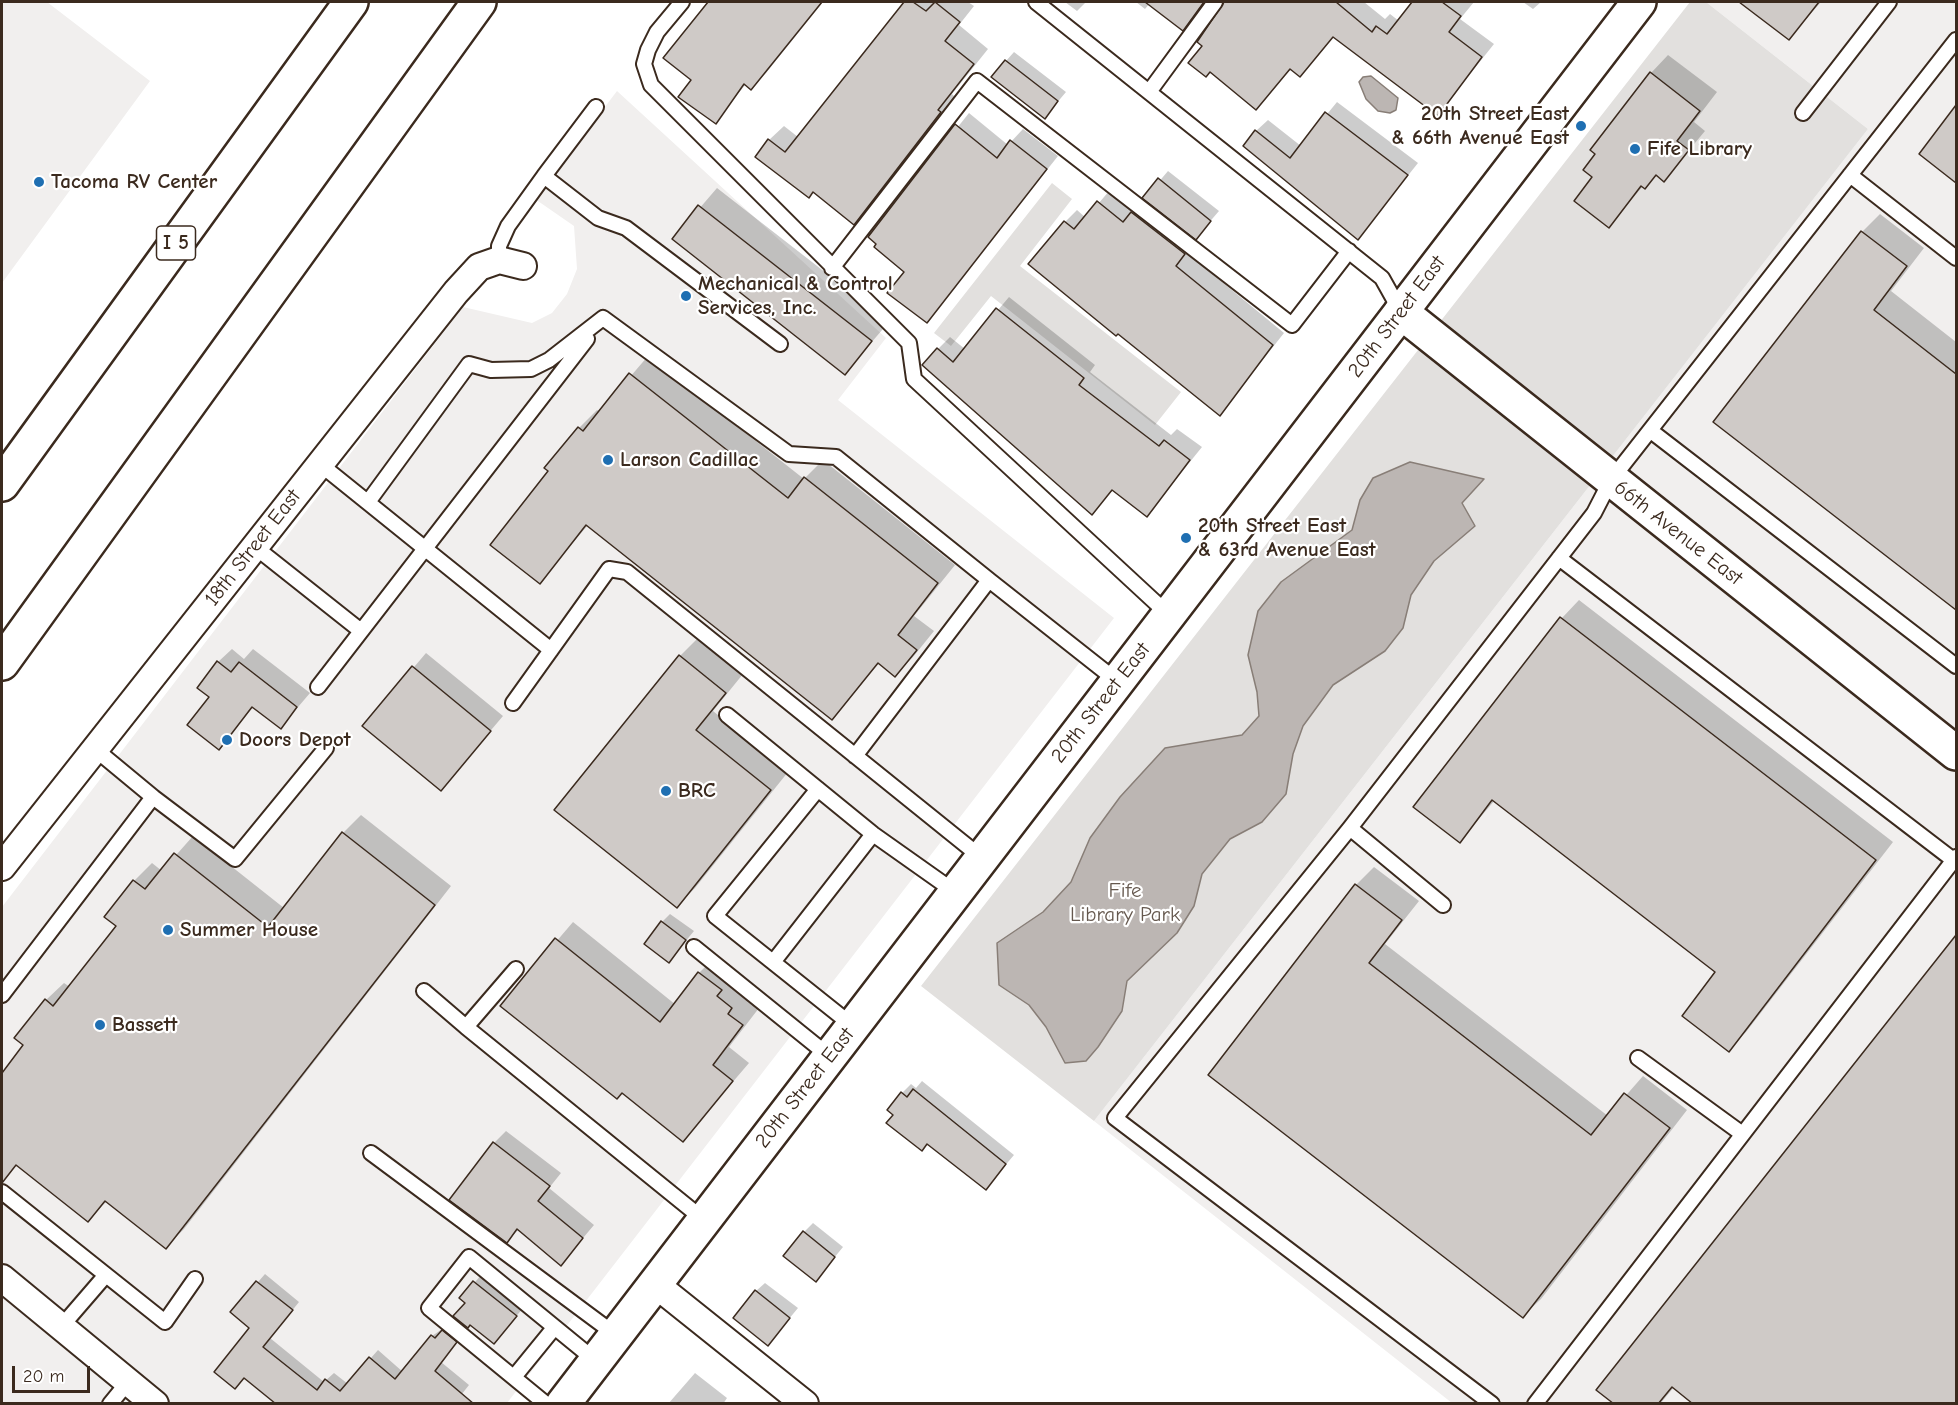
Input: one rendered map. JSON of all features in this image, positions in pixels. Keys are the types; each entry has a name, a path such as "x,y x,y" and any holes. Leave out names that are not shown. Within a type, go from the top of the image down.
{"main road":[{"name":"I 5","path":"2,484 351,2"},
{"path":"2,663 479,2"},
{"name":"20th Street East","path":"563,1404 1639,2"},
{"name":"66th Avenue East","path":"1401,312 1956,753"}],"street":[{"name":"18th Street East","path":"2,867 456,292 479,267 511,263"},
{"path":"2,1278 155,1404"},
{"path":"655,1284 805,1404"}],"lane":[{"path":"682,2 657,32 648,50 644,64 651,85 909,343 914,379 1169,615"},
{"path":"1036,2 1382,278 1401,312"},
{"path":"1149,92 1215,2"},
{"path":"1803,113 1889,2"},
{"path":"1492,1404 1115,1118 1350,828 1594,513 1611,480 1956,40"},
{"path":"832,268 977,81 1292,325 1348,252"},
{"path":"511,263 499,246 508,226 596,107"},
{"path":"1850,175 1956,258"},
{"path":"544,176 598,218 626,228 780,344"},
{"path":"368,502 469,363 491,370 531,369 549,360 603,318"},
{"path":"318,687 603,318"},
{"path":"603,318 789,454 836,458 1118,681"},
{"path":"1651,431 1956,666"},
{"path":"320,464 551,650"},
{"path":"255,547 362,632"},
{"path":"1535,1404 1741,1133 1956,860 1559,558"},
{"path":"513,703 609,569 627,572 982,858"},
{"path":"855,756 989,580"},
{"path":"727,714 873,834 955,892"},
{"path":"95,749 235,859 326,748"},
{"path":"818,789 716,916 853,1026"},
{"path":"2,995 153,796"},
{"path":"1350,828 1443,904"},
{"path":"774,961 873,834"},
{"path":"694,947 830,1056"},
{"path":"466,1027 516,969"},
{"path":"424,991 704,1220"},
{"path":"1638,1058 1741,1133"},
{"path":"370,1153 616,1335"},
{"path":"2,1192 165,1322 195,1279"},
{"path":"546,1404 429,1308 469,1257 596,1361"},
{"path":"61,1327 105,1276"},
{"path":"514,1377 554,1328"},
{"path":"110,1404 128,1382"}],"shaded area":[{"name":"Tacoma RV Center","path":"2,2 47,2 150,81 2,283"},
{"path":"1706,2 1956,2 1956,1403 1452,1403 1094,1121 1868,129"},
{"path":"1371,76 1398,98 1396,110 1390,113 1378,111 1366,99 1359,82 1363,77"},
{"path":"617,91 886,338 838,400 1114,618 507,1403 2,1403 2,907 463,307 532,323 552,313 567,294 577,269 574,226 535,199"},
{"path":"1410,462 1484,479 1462,503 1475,526 1434,561 1411,595 1403,628 1385,651 1333,685 1303,726 1293,754 1286,794 1262,822 1230,839 1202,874 1194,906 1177,933 1127,981 1122,1011 1098,1047 1086,1061 1065,1063 1046,1027 1029,1005 999,985 997,943 1043,912 1071,882 1090,838 1120,797 1165,748 1242,735 1259,716 1257,692 1248,655 1258,611 1281,582 1352,530 1360,500 1373,478"}],"green space":[{"name":"Fife Library Park","path":"1690,2 1706,2 1868,129 1094,1121 921,986"},
{"path":"1052,183 1072,199 1020,266 1181,392 1155,425 991,296 951,346 934,333"}],"building":[{"path":"708,2 822,2 751,90 744,84 716,124 678,97 691,80 663,58"},
{"path":"904,2 913,2 926,11 935,2 960,22 945,41 974,64 938,110 941,112 854,225 813,192 809,198 755,157 768,139 785,152"},
{"path":"1145,2 1204,2 1183,31"},
{"path":"1224,2 1336,2 1372,32 1376,26 1387,34 1412,2 1442,2 1461,16 1449,32 1482,57 1438,116 1333,37 1300,77 1290,69 1256,110 1210,72 1206,77 1188,63 1202,46 1197,42"},
{"path":"1739,2 1819,2 1789,40"},
{"path":"1005,60 1058,101 1045,119 991,77"},
{"path":"1650,72 1700,111 1677,141 1689,150 1664,182 1656,175 1645,189 1641,186 1609,228 1574,201 1592,177 1583,170 1595,154 1590,150"},
{"path":"1956,105 1956,183 1919,154"},
{"path":"1325,112 1408,175 1358,240 1243,146 1255,130 1290,158"},
{"path":"955,124 997,158 1010,140 1047,169 927,323 887,293 904,272 874,247 876,244 868,237"},
{"path":"1158,178 1211,221 1196,240 1142,198"},
{"path":"1097,201 1123,222 1131,212 1185,254 1176,266 1273,345 1220,416 1118,334 1116,336 1028,264 1064,221 1074,229"},
{"path":"698,205 872,341 845,375 672,239"},
{"path":"1861,231 1907,266 1874,310 1956,374 1956,610 1713,422"},
{"path":"996,308 1084,378 1079,385 1159,446 1164,440 1190,460 1147,517 1112,490 1092,515 922,365 937,348 953,362"},
{"path":"629,373 788,498 804,477 938,583 898,635 917,650 895,677 878,663 832,720 586,525 540,584 490,545 548,471 544,468 578,427 583,431"},
{"path":"1560,617 1876,860 1729,1052 1682,1016 1715,972 1492,800 1460,843 1413,807"},
{"path":"679,655 726,693 696,730 771,790 677,908 554,810"},
{"path":"217,661 231,672 239,662 297,707 281,729 252,707 219,750 187,725 209,697 197,688"},
{"path":"412,666 491,731 441,791 362,726"},
{"path":"342,832 435,905 166,1249 105,1201 88,1222 16,1165 2,1183 2,1073 23,1045 14,1038 45,999 53,1006 116,926 104,917 133,880 145,889 174,853 268,927"},
{"path":"1355,884 1402,920 1369,963 1591,1135 1624,1093 1670,1128 1523,1318 1208,1075"},
{"path":"661,921 686,940 669,963 644,944"},
{"path":"1956,935 1956,1404 1693,1404 1672,1387 1658,1404 1614,1404 1596,1390"},
{"path":"555,938 660,1022 698,972 722,990 717,996 732,1008 728,1014 743,1025 713,1065 733,1081 683,1142 622,1093 617,1099 500,1006"},
{"path":"913,1089 1006,1164 986,1190 927,1144 922,1151 886,1123 893,1115 887,1110 901,1092 907,1097"},
{"path":"493,1142 550,1186 538,1201 583,1238 561,1266 517,1229 507,1243 449,1200"},
{"path":"803,1231 835,1257 816,1282 783,1256"},
{"path":"256,1281 293,1310 263,1347 317,1390 325,1379 340,1391 369,1357 395,1379 431,1335 435,1338 442,1330 457,1342 435,1371 474,1404 276,1404 244,1378 235,1389 214,1372 249,1328 230,1312"},
{"path":"473,1281 517,1316 494,1344 470,1325 468,1328 453,1316 465,1303 459,1298"},
{"path":"755,1290 790,1318 768,1346 733,1318"}],"place":[{"name":"20th Street East & 66th Avenue East","path":"1581,126"},
{"name":"Fife Library","path":"1635,149"},
{"name":"Tacoma RV Center","path":"39,182"},
{"name":"Mechanical & Control Services, Inc.","path":"686,296"},
{"name":"Larson Cadillac","path":"608,460"},
{"name":"20th Street East & 63rd Avenue East","path":"1186,538"},
{"name":"Doors Depot","path":"227,740"},
{"name":"BRC","path":"666,791"},
{"name":"Summer House","path":"168,930"},
{"name":"Bassett","path":"100,1025"}]}
